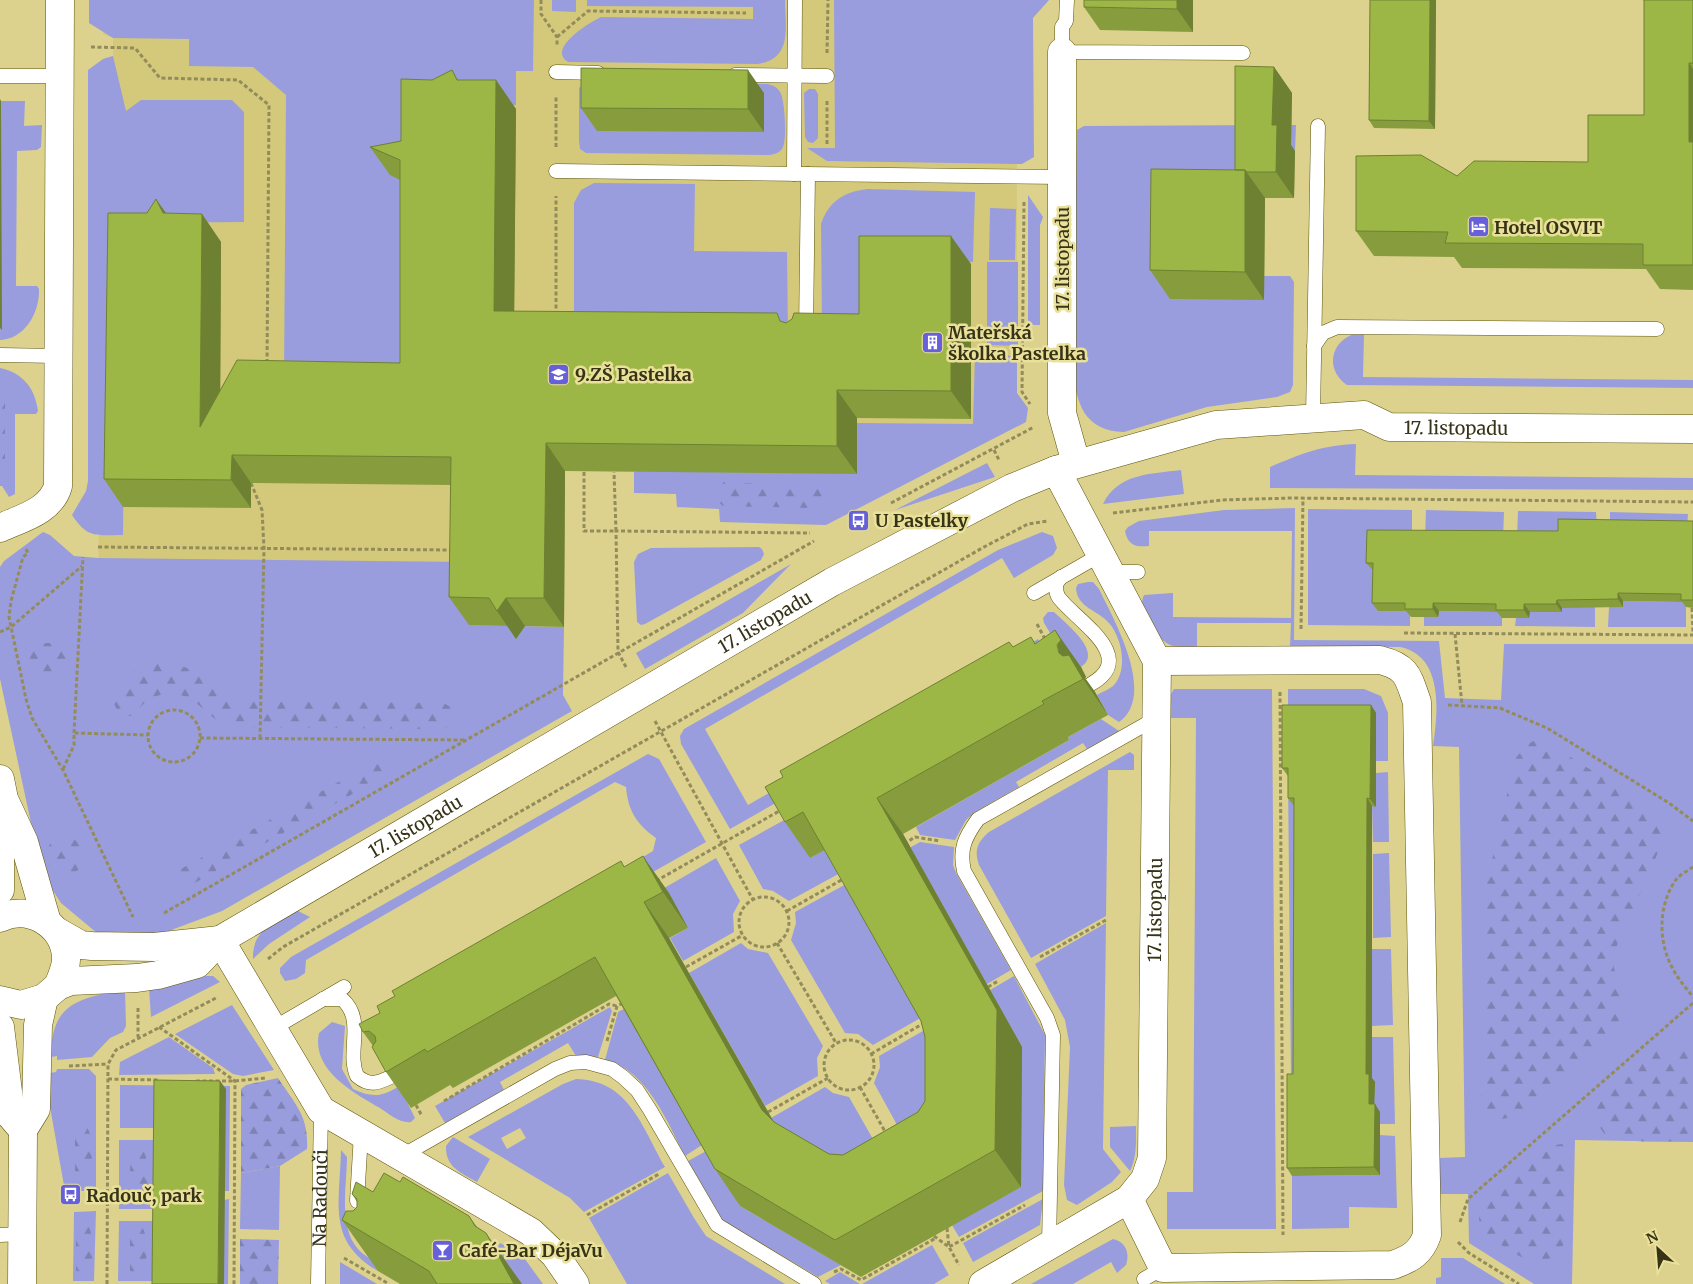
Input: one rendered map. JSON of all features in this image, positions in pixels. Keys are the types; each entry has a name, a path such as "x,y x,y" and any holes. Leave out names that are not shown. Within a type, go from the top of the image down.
{"street":[{"path":"0,528 49,504 58,486 60,0"},
{"name":"17. listopadu","path":"982,1284 1129,1199 1146,1179 1152,1158 1157,661 1105,564 1066,466 1062,413 1062,52"},
{"name":"17. listopadu","path":"220,940 832,582 1012,488 1066,466 1216,425 1313,417 1364,415 1389,427 1693,430"},
{"path":"1129,1199 1153,1273 1393,1264 1415,1255 1424,1246 1427,1235 1417,702 1406,672 1395,663 1380,660 1157,661"},
{"path":"0,844 2,789"},
{"path":"2,789 24,842 52,927 63,943 66,957 65,968 51,992 38,1025 36,1109 23,1130 11,1235 22,1284"},
{"path":"0,850 0,890"},
{"path":"0,918 21,913 34,915 81,945 154,947 220,940"},
{"path":"0,1000 21,1005 84,979 137,978 158,975 197,964 220,940"},
{"path":"220,940 321,1110 532,1232 555,1255 575,1284"},
{"path":"0,1027 11,1116 23,1130"}],"lane":[{"path":"794,174 795,0"},
{"path":"1066,0 1066,21 1062,27 1062,52 1243,53"},
{"path":"556,72 616,73"},
{"path":"725,75 827,76"},
{"path":"0,76 60,76"},
{"path":"1313,417 1318,126"},
{"path":"556,171 1062,177"},
{"path":"806,342 808,174"},
{"path":"1314,346 1323,334 1337,327 1657,329"},
{"path":"0,356 58,356"},
{"path":"1034,593 1061,577 1105,564 1138,572"},
{"path":"1061,577 1056,584 1058,597 1096,633 1107,653 1108,664 1104,673 1091,684"},
{"path":"1049,1246 1054,1035 1020,969 964,871 961,857 962,845 978,820 1156,718"},
{"path":"272,1029 344,987"},
{"path":"323,999 342,999 354,1014 355,1027 352,1058 357,1076 368,1084 374,1084 392,1076"},
{"path":"400,1157 555,1069 570,1064 586,1062 600,1065 612,1070 637,1090 717,1225 814,1284"},
{"name":"Na Radouči","path":"318,1284 321,1110"},
{"path":"357,1215 361,1134"}],"path":[{"path":"557,37 588,11 746,13"},
{"path":"82,47 135,48 160,78 238,80 269,105 267,369"},
{"path":"1024,202 1022,392 1032,408"},
{"path":"891,503 1033,428 1035,422"},
{"path":"584,472 584,531 810,534"},
{"path":"614,472 618,652"},
{"path":"251,483 262,510 264,548 260,738"},
{"path":"1301,632 1303,498"},
{"path":"1109,514 1222,500 1303,498 1693,502"},
{"path":"263,964 283,947 984,547 1028,524 1055,519"},
{"path":"163,914 814,541"},
{"path":"24,545 28,553 23,557 11,601 9,617 26,699 32,718 63,770 136,923"},
{"path":"98,547 454,550"},
{"path":"63,770 74,745 83,557"},
{"path":"0,632 11,628 82,565"},
{"path":"1398,633 1693,633 1692,608"},
{"path":"1037,624 1050,648"},
{"path":"1456,634 1462,705"},
{"path":"1280,691 1283,1236 1292,1236"},
{"path":"1446,705 1500,708 1547,728 1670,803 1693,821"},
{"path":"172,710 189,715 199,730 200,738 192,755 185,760 169,762 154,754 150,748 148,735 156,717 172,710"},
{"path":"652,715 753,900"},
{"path":"74,733 148,735"},
{"path":"200,738 464,740"},
{"path":"654,882 782,810"},
{"path":"899,846 915,837 944,842"},
{"path":"1693,867 1676,879 1667,895 1662,916 1664,944 1672,968 1693,997"},
{"path":"787,911 845,878"},
{"path":"768,897 783,905 787,911 788,928 777,942 771,945 756,945 743,935 740,927 741,912 753,900 768,897"},
{"path":"1038,958 1106,920"},
{"path":"686,967 743,935"},
{"path":"777,942 836,1043"},
{"path":"107,1284 108,1064 116,1050 226,993"},
{"path":"138,999 138,1037"},
{"path":"438,1104 609,1004 617,1006 624,1002"},
{"path":"1457,1230 1468,1200 1693,1002"},
{"path":"604,1050 617,1006"},
{"path":"871,1054 927,1022"},
{"path":"160,1027 235,1081"},
{"path":"853,1040 861,1043 871,1054 873,1072 869,1079 860,1087 848,1090 840,1088 828,1078 825,1071 826,1056 836,1043 853,1040"},
{"path":"60,1066 108,1064"},
{"path":"187,1080 235,1081 271,1076"},
{"path":"768,1112 828,1078"},
{"path":"108,1079 168,1080"},
{"path":"234,1284 235,1081"},
{"path":"860,1087 891,1143"},
{"path":"421,1114 430,1109"},
{"path":"587,1215 661,1173"},
{"path":"949,1247 1026,1204"},
{"path":"947,1228 949,1247 960,1268"},
{"path":"828,1276 841,1269 861,1280 935,1237 949,1247"},
{"path":"1454,1238 1469,1253 1519,1284"},
{"path":"340,1256 389,1284"}],"shaded area":[{"name":"9.ZŠ Pastelka","path":"103,0 1017,0 1017,411 857,474 565,471 564,627 492,626 97,726 103,59 113,56 113,38 103,34"}],"green space":[{"path":"89,0 534,0 533,71 516,71 516,105 479,105 415,386 284,383 286,95 253,67 189,66 189,39 113,38 89,23"},
{"path":"552,0 576,0 576,12 552,11"},
{"path":"587,0 785,0 785,40 777,55 769,61 758,64 568,62 563,57 562,50 566,43 588,24 601,17 753,19 753,7 587,6"},
{"path":"834,0 1049,0 1033,18 1034,157 1022,164 827,161 807,148 835,148"},
{"path":"113,56 126,111 141,100 232,100 244,112 244,222 126,223 123,535 99,535 88,532 72,515 86,491 88,481 88,70 103,59"},
{"path":"585,82 771,85 779,90 782,96 785,128 783,147 778,152 770,155 586,153 580,149 579,141 579,88"},
{"path":"809,89 815,89 818,94 818,138 813,143 808,142 805,137 804,93"},
{"path":"1,101 25,101 24,126 42,125 41,147 37,150 17,151 16,286 37,286 39,298 34,315 24,329 17,335 0,340"},
{"path":"1296,125 1295,151 1253,152 1264,300 1264,276 1290,276 1294,282 1293,385 1290,392 1277,397 1207,407 1124,432 1100,427 1091,421 1080,404 1073,369 1077,130 1084,126"},
{"path":"594,183 695,184 694,251 787,252 788,336 574,334 574,203 581,190"},
{"path":"867,189 975,192 973,262 876,263 887,329 822,328 821,224 828,209 838,199 851,192"},
{"path":"1028,195 1043,217 1040,225 1040,325 1028,325"},
{"path":"990,208 1016,209 1015,260 989,260"},
{"path":"987,262 1018,262 1018,346 987,345"},
{"path":"1354,334 1364,334 1363,377 1693,380 1693,388 1347,385 1335,372 1333,357 1340,343"},
{"path":"975,355 1017,356 1017,393 1028,408 1026,422 826,525 720,522 719,509 677,507 676,494 634,493 634,472 857,423 973,424"},
{"path":"0,368 15,374 26,383 34,395 38,411 36,414 15,414 15,494 9,497 2,486 0,486"},
{"path":"0,384 5,393 5,464 0,468"},
{"path":"1356,444 1355,475 1693,478 1693,490 1270,488 1270,467 1312,451 1333,446"},
{"path":"987,463 995,477 895,510"},
{"path":"1181,470 1184,494 1103,504 1117,486 1126,481 1147,474"},
{"path":"724,482 817,487 824,492 824,502 814,508 723,506 716,500 716,491"},
{"path":"1295,508 1294,640 1439,641 1445,698 1501,700 1504,644 1693,644 1693,1142 1575,1140 1572,1284 1534,1284 1469,1243 1468,1194 1440,1194 1439,1158 1465,1157 1459,747 1433,746 1436,718 1435,688 1431,674 1424,662 1414,652 1400,647 1290,646 1291,623 1197,623 1197,647 1173,646 1155,632 1145,617 1142,601 1144,595 1173,593 1173,617 1291,618 1292,531 1149,531 1149,546 1136,546 1130,543 1125,531 1128,527 1139,521 1224,510"},
{"path":"1308,509 1412,510 1412,538 1378,571 1410,611 1410,626 1308,625"},
{"path":"1426,510 1504,512 1503,539 1425,538"},
{"path":"1518,511 1596,512 1597,527 1563,539 1517,539"},
{"path":"1610,512 1688,514 1687,528 1610,527"},
{"path":"43,532 50,535 74,556 98,558 470,562 469,625 564,627 563,695 572,711 222,911 150,938 97,933 61,903 48,883 39,860 0,679 0,567 4,561"},
{"path":"1042,532 1053,536 1057,548 1053,555 1014,578 1002,558 705,729 748,805 1038,639 1044,651 730,829 681,744 680,736 684,729 998,550"},
{"path":"759,547 764,554 761,560 645,624 641,625 637,622 634,562 638,554 651,548"},
{"path":"791,564 743,613 645,669 636,653"},
{"path":"1093,582 1099,589 1114,619 1129,657 1134,694 1130,710 1119,722 1108,715 1097,695 1114,685 1121,671 1122,654 1114,629 1084,604 1077,595 1076,588 1078,584"},
{"path":"1563,600 1595,607 1595,627 1515,626 1516,618 1529,618 1530,612"},
{"path":"1623,601 1686,602 1686,627 1608,627 1609,607 1623,607"},
{"path":"1439,611 1502,612 1502,626 1424,626 1424,617"},
{"path":"1048,612 1054,612 1073,630 1085,646 1088,654 1087,661 1081,667 1063,654 1044,623 1043,618"},
{"path":"48,643 62,648 67,662 62,676 48,681 34,676 29,662 34,648"},
{"path":"151,658 159,658 201,673 225,701 443,703 451,707 456,721 454,725 440,729 233,727 216,719 188,698 170,694 153,697 134,714 125,716 115,706 112,692 142,663"},
{"path":"1174,689 1272,689 1276,1229 1167,1229 1167,1192 1193,1192 1196,718 1170,718 1170,696"},
{"path":"1288,689 1364,689 1381,696 1388,713 1388,761 1376,761 1288,713"},
{"path":"1101,719 1119,731 1087,749 1083,743 1016,782 1019,787 975,812 966,820 955,840 920,835 916,827 1069,740 1068,737"},
{"path":"1536,740 1547,742 1657,812 1664,820 1667,832 1614,952 1613,962 1625,999 1623,1017 1530,1106 1516,1116 1502,1119 1490,1113 1481,1101 1485,891 1515,759 1527,744"},
{"path":"1130,752 1134,755 1134,770 1108,770 1106,916 1031,958 979,865 977,851 979,843 989,832"},
{"path":"648,754 659,759 706,842 393,1019 379,1012 653,851 656,838 634,816 626,787 615,782 306,960 305,973 296,979 285,981 280,973 280,968 291,957"},
{"path":"380,759 387,760 391,767 388,774 191,885 181,886 174,879 179,870"},
{"path":"1388,772 1389,842 1373,842 1372,806 1376,806 1376,773"},
{"path":"1288,776 1294,776 1300,806 1299,1082 1291,1080"},
{"path":"806,808 810,858 828,848 842,872 789,901 773,891 763,889 739,845"},
{"path":"65,837 79,842 84,856 79,870 65,875 51,870 46,856 51,842"},
{"path":"920,842 954,847 953,865 956,873 1011,970 987,984 902,852"},
{"path":"1389,853 1391,937 1373,938 1373,854"},
{"path":"716,858 740,901 733,914 734,932 683,961 670,938 688,928 647,898"},
{"path":"848,883 924,1016 873,1045 858,1034 845,1033 791,940 796,923 795,912"},
{"path":"294,909 310,917 269,944 253,959 256,941 260,934"},
{"path":"1106,923 1103,1149 1121,1172 1112,1182 1077,1205 1067,1200 1064,1185 1070,1047 1065,1020 1035,964"},
{"path":"741,943 748,949 768,953 823,1046 817,1058 818,1076 765,1106 689,973"},
{"path":"1372,949 1391,949 1393,1025 1372,1026"},
{"path":"200,976 213,976 220,982 151,1017 149,988"},
{"path":"1014,976 1045,1035 1043,1191 959,1237 952,1225 990,990"},
{"path":"125,989 126,1026 123,1032 110,1038 92,1057 57,1060 57,1056 51,1057 52,1039 62,1014 81,1000"},
{"path":"635,1003 705,1143 685,1156 663,1113 644,1086 620,1066 605,1060 618,1012"},
{"path":"232,1005 274,1070 243,1076 233,1074 175,1034"},
{"path":"610,1007 612,1011 598,1057 576,1056 568,1043 500,1082 504,1090 445,1123 435,1106"},
{"path":"332,1022 345,1026 342,1069 353,1089 365,1094 376,1095 387,1093 399,1086 415,1118 411,1122 403,1122 395,1118 358,1095 337,1079 328,1069 318,1046 319,1033"},
{"path":"930,1027 947,1057 918,1163 874,1083 880,1067 879,1056"},
{"path":"169,1037 213,1068 215,1074 119,1075 120,1062"},
{"path":"1372,1037 1393,1037 1395,1124 1380,1124 1380,1112 1374,1112"},
{"path":"1656,1048 1687,1050 1693,1053 1693,1141 1635,1141 1613,1139 1607,1136 1601,1130 1598,1122 1596,1105"},
{"path":"57,1069 89,1069 96,1076 96,1191 65,1191 50,1107 50,1073 56,1072"},
{"path":"278,1078 300,1111 306,1128 307,1149 280,1166 241,1173 241,1089 246,1085"},
{"path":"576,1079 594,1081 609,1088 621,1097 632,1108 641,1122 665,1167 584,1212 570,1198 468,1137 563,1084","holes":["520,1128 526,1138 507,1149 501,1138"]},
{"path":"120,1085 230,1086 229,1191 225,1191 225,1089 159,1128 120,1128"},
{"path":"825,1087 833,1093 849,1097 894,1176 788,1147 771,1118"},
{"path":"1136,1126 1135,1155 1130,1171 1110,1147 1110,1127"},
{"path":"80,1127 86,1127 89,1130 92,1144 92,1161 86,1178 80,1178 75,1171 75,1132"},
{"path":"1380,1135 1395,1136 1397,1208 1349,1207 1349,1228 1292,1229 1292,1176 1380,1175"},
{"path":"453,1137 490,1159 477,1182 465,1176 448,1159 446,1146"},
{"path":"119,1140 159,1140 158,1209 119,1209"},
{"path":"1562,1144 1569,1151 1569,1234 1555,1255 1547,1260 1530,1260 1510,1251 1481,1229 1479,1223 1480,1202 1542,1147"},
{"path":"136,1149 142,1149 146,1158 148,1183 143,1201 136,1201 133,1197 130,1183 130,1166"},
{"path":"341,1150 347,1157 345,1205 348,1229 358,1249 381,1264 378,1271 361,1259 350,1247 343,1234 339,1204"},
{"path":"708,1150 740,1206 841,1265 818,1277 722,1220 688,1161"},
{"path":"280,1166 279,1230 240,1229 241,1173"},
{"path":"668,1173 706,1236 785,1284 627,1284 589,1218"},
{"path":"229,1199 228,1284 224,1284 224,1200"},
{"path":"1043,1199 1040,1225 973,1262 963,1243"},
{"path":"96,1211 94,1281 73,1281 74,1212"},
{"path":"119,1221 158,1221 157,1281 118,1281"},
{"path":"81,1225 87,1225 90,1229 92,1242 91,1267 87,1277 81,1277 76,1270 76,1231"},
{"path":"135,1226 141,1226 144,1230 146,1243 145,1268 141,1278 135,1278 130,1270 130,1231"},
{"path":"240,1239 279,1240 278,1284 240,1284"},
{"path":"1113,1239 1124,1245 1127,1252 1126,1265 1117,1273 1111,1262 1073,1284 1031,1284"},
{"path":"500,1243 522,1255 543,1284 514,1284 487,1264"},
{"path":"932,1245 949,1275 934,1284 862,1284"},
{"path":"1441,1258 1463,1258 1505,1284 1436,1284 1436,1278 1441,1277"},
{"path":"340,1262 377,1284 340,1284"},
{"path":"840,1272 860,1284 830,1284 825,1281"}],"building":[{"path":"1084,0 1177,0 1177,9 1084,7"},
{"path":"1370,0 1430,0 1429,121 1369,120"},
{"path":"1644,0 1693,0 1693,63 1689,63 1689,142 1693,142 1693,265 1643,265 1643,244 1445,243 1448,232 1356,231 1356,156 1421,155 1457,176 1474,161 1588,162 1588,115 1644,115"},
{"path":"1235,66 1274,67 1272,125 1277,125 1276,172 1235,170"},
{"path":"581,68 748,70 748,109 581,108"},
{"path":"452,70 457,80 496,80 494,311 777,313 780,321 786,323 792,319 794,313 859,314 859,236 951,236 951,391 837,390 837,446 546,443 544,598 506,598 497,611 489,598 449,597 451,457 232,455 231,480 104,479 108,213 147,213 156,199 163,213 202,214 200,427 237,360 400,363 400,160 370,147 401,141 401,79 432,80"},
{"path":"1151,169 1245,170 1245,272 1150,270"},
{"path":"1558,519 1693,521 1693,600 1681,600 1681,594 1618,593 1618,599 1557,600 1556,604 1524,604 1524,610 1496,610 1496,604 1433,603 1433,609 1405,609 1405,603 1372,603 1373,563 1366,563 1367,530 1558,531"},
{"path":"1055,630 1061,640 1057,645 1059,653 1063,656 1069,655 1083,679 1042,701 1044,704 877,798 997,1010 995,1150 835,1240 715,1169 595,957 427,1052 425,1049 386,1072 372,1047 376,1041 375,1036 369,1031 363,1032 359,1024 380,1013 377,1006 395,996 392,991 621,861 624,867 643,856 663,892 644,902 762,1110 774,1122 829,1154 843,1155 918,1112 925,1101 925,1037 921,1021 803,812 785,822 765,787 783,777 780,771 1009,642 1013,647 1031,637 1035,644"},
{"path":"1282,705 1371,705 1370,799 1367,798 1366,1074 1369,1074 1369,1104 1375,1104 1374,1167 1287,1168 1287,1074 1293,1074 1294,798 1288,798 1288,768 1282,768"},
{"path":"154,1080 220,1081 218,1284 152,1284"},
{"path":"384,1173 400,1182 403,1177 469,1216 475,1226 486,1233 514,1284 437,1284 429,1271 342,1220 346,1211 353,1211 357,1207 357,1199 352,1194 356,1182 373,1192"}],"place":[{"name":"Hotel OSVIT","path":"1478,227"},
{"name":"Mateřská školka Pastelka","path":"932,342"},
{"name":"9.ZŠ Pastelka","path":"559,374"},
{"name":"U Pastelky","path":"859,520"},
{"name":"Radouč, park","path":"70,1195"},
{"name":"Café-Bar DéjaVu","path":"443,1250"}]}
